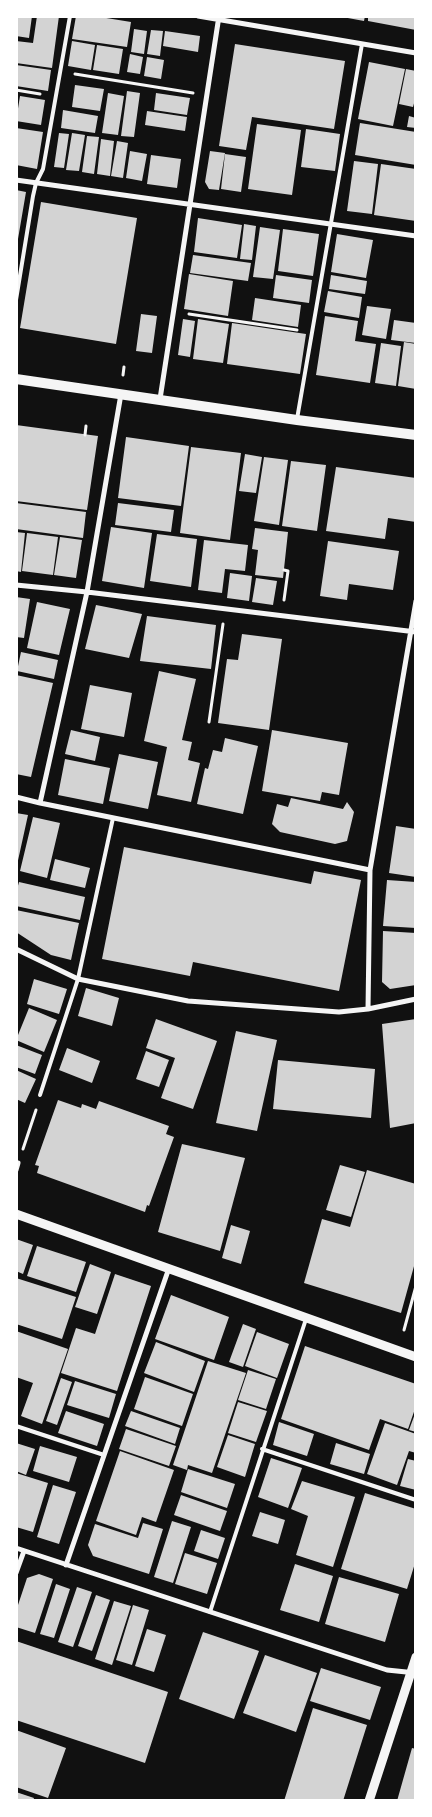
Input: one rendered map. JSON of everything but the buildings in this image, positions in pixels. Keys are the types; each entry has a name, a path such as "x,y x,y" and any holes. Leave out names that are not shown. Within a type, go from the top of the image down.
{"main road":[{"path":"16,379 297,420 416,435"}],"street":[{"path":"198,16 219,18 416,53"},
{"path":"160,399 219,18"},
{"path":"16,180 416,236"},
{"path":"40,803 87,592 121,394"},
{"path":"16,584 413,632"},
{"path":"368,1010 370,870 413,632 416,601"},
{"path":"16,797 370,870"},
{"path":"16,949 78,979 188,1001 339,1012 368,1010 416,1000"},
{"path":"16,1170 18,1163"},
{"path":"16,1214 416,1357"},
{"path":"66,1565 169,1268"},
{"path":"16,1548 387,1670 414,1672"},
{"path":"16,1573 24,1551"},
{"path":"370,1801 414,1672 416,1657"}],"lane":[{"path":"16,300 36,183 43,169 70,16"},
{"path":"297,420 362,44"},
{"path":"40,1095 78,979 113,818"},
{"path":"210,1612 306,1318"},
{"path":"16,1426 104,1455"},
{"path":"262,1449 416,1500"}],"path":[{"path":"60,72 207,96"},
{"path":"16,90 56,97"},
{"path":"174,312 312,332"},
{"path":"122,379 124,367"},
{"path":"85,434 86,426"},
{"path":"282,616 288,571 284,570"},
{"path":"209,722 225,608"},
{"path":"18,1163 40,1095"},
{"path":"404,1330 416,1286"}]}
